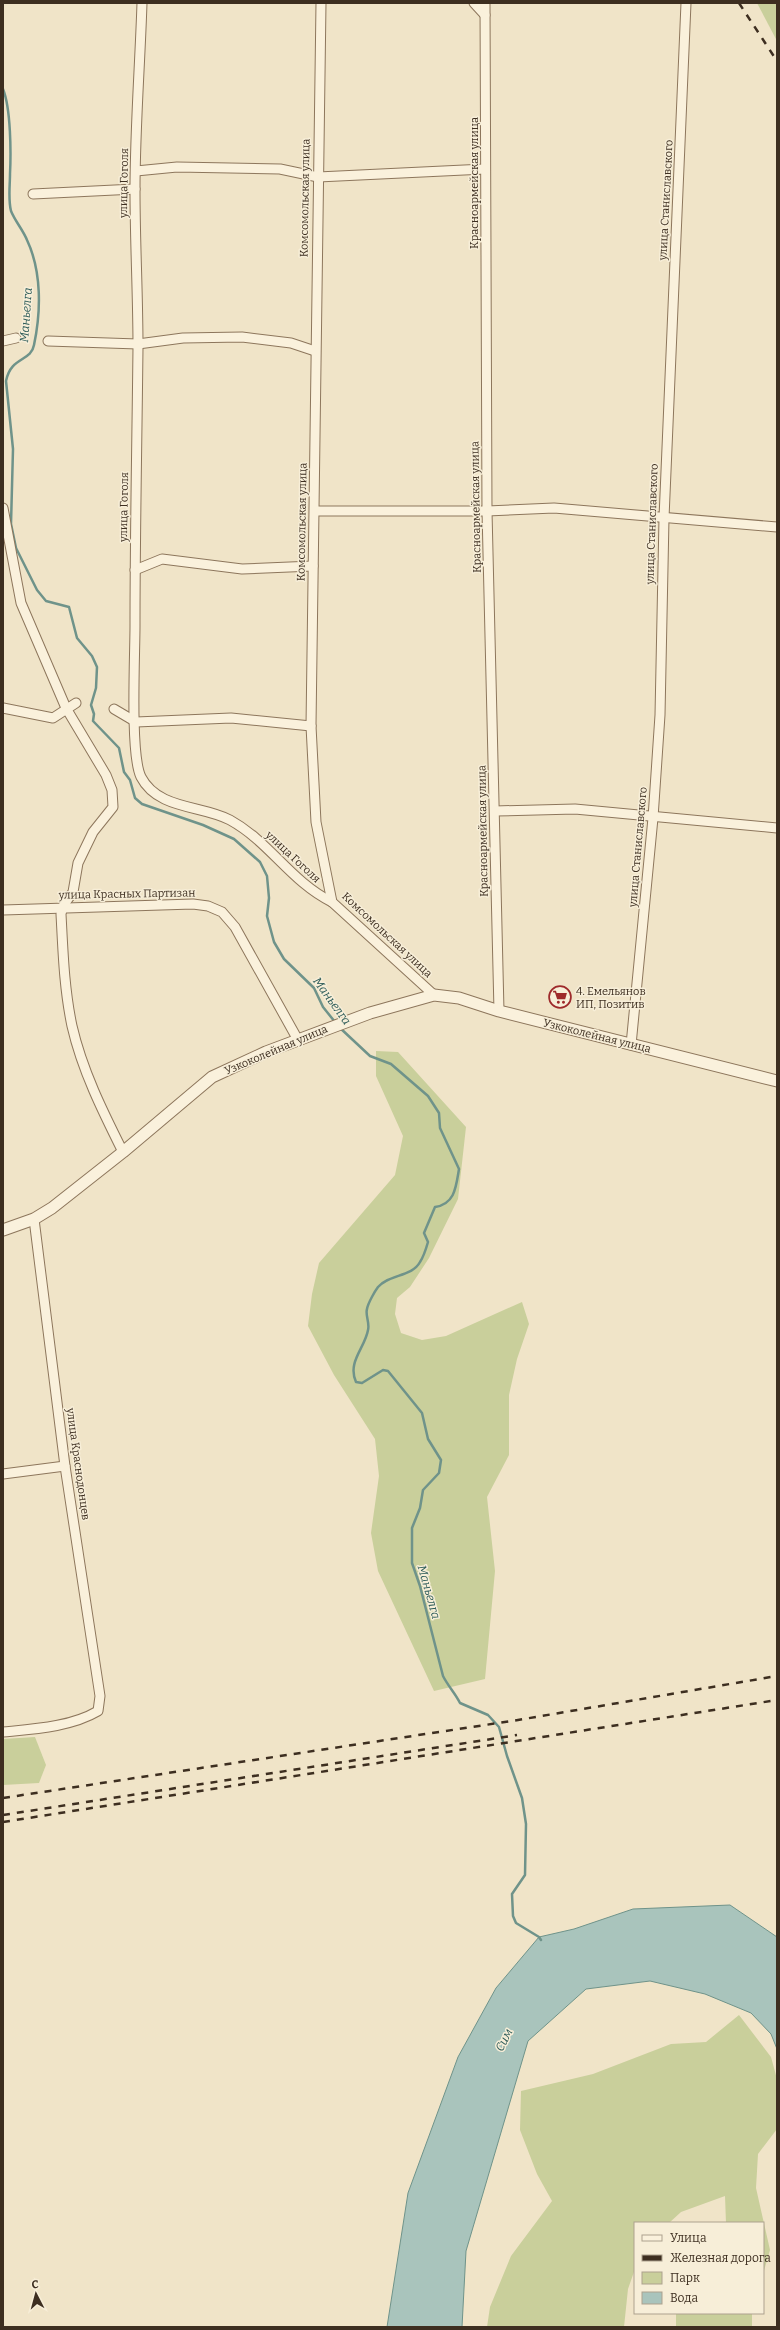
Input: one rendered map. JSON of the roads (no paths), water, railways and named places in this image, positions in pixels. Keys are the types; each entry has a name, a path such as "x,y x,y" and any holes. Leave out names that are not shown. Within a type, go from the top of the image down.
{"street":[{"name":"улица Гоголя","path":"142,3 135,188 138,344 135,570 136,722 140,775 149,789 177,805 228,819 261,842 288,871 312,892 332,902"},
{"name":"Комсомольская улица","path":"321,3 311,726 316,822 332,902 434,995"},
{"path":"474,3 485,15"},
{"name":"Красноармейская улица","path":"485,3 487,511 500,1011"},
{"name":"улица Станиславского","path":"631,1044 654,818 660,715 664,518 686,3"},
{"path":"136,171 177,167 280,169 318,177 485,169"},
{"path":"33,194 135,188"},
{"path":"48,341 138,344 183,338 242,337 291,343 315,352"},
{"path":"3,341 16,338"},
{"path":"3,508 12,562 21,603 66,708 106,775 112,790 113,808 93,832 78,863 73,892 63,906 61,914 64,977 72,1027 96,1097 123,1152"},
{"path":"315,512 487,511 554,508 777,526"},
{"path":"135,570 162,559 242,569 313,566"},
{"path":"3,566 12,562"},
{"path":"3,708 53,718 66,708 76,703"},
{"path":"114,709 136,722 231,718 311,726"},
{"path":"495,811 575,809 654,818 777,828"},
{"name":"улица Красных Партизан","path":"3,910 63,906 192,904 208,906 222,912 235,927 298,1040"},
{"name":"Узкоколейная улица","path":"3,1230 34,1218 52,1208 123,1152 212,1077 328,1028 402,1003 434,995 459,998 500,1011 777,1082"},
{"name":"улица Краснодонцев","path":"3,1732 57,1725 88,1717 98,1712 100,1696 65,1466 34,1218"},
{"path":"3,1474 65,1466"}],"water":[{"name":"Сим","path":"730,1905 777,1937 777,2049 771,2034 751,2013 705,1994 650,1981 586,1989 528,2041 466,2251 462,2327 387,2327 408,2193 458,2057 496,1988 539,1937 574,1929 633,1909"}],"waterway":[{"name":"Маньелга","path":"3,89 8,108 10,131 10,206 11,211 32,252 38,279 39,292 38,319 34,345 29,354 12,367 6,381 13,449 11,524 16,548 37,590 46,601 69,607 77,638 92,656 97,667 96,688 91,705 94,714 93,721 119,748 124,772 130,780 135,798 142,804 203,825 234,839 260,862 267,876 269,898 267,916 274,942 284,959 314,988 323,1007 335,1022"},
{"name":"Маньелга","path":"339,1027 370,1056 391,1064 428,1096 439,1113 440,1128 459,1169 457,1182 451,1198 442,1205 435,1207 424,1233 428,1242 420,1262 412,1270 383,1283 378,1287 372,1297 367,1311 368,1330 355,1362 354,1375 356,1382 362,1383 383,1370 388,1371 422,1413 428,1439 441,1460 439,1473 423,1490 420,1508 412,1528 412,1563 420,1586 443,1676 460,1703 488,1715 499,1727 507,1756 522,1798 526,1824 525,1875 512,1894 513,1916 516,1923 539,1937 541,1940"}],"railway":[{"path":"739,3 777,61"},
{"path":"3,1798 518,1720 777,1676"},
{"path":"3,1822 777,1700"},
{"path":"3,1815 517,1735"}],"place":[{"name":"4. Емельянов ИП, Позитив","path":"560,997"}]}
